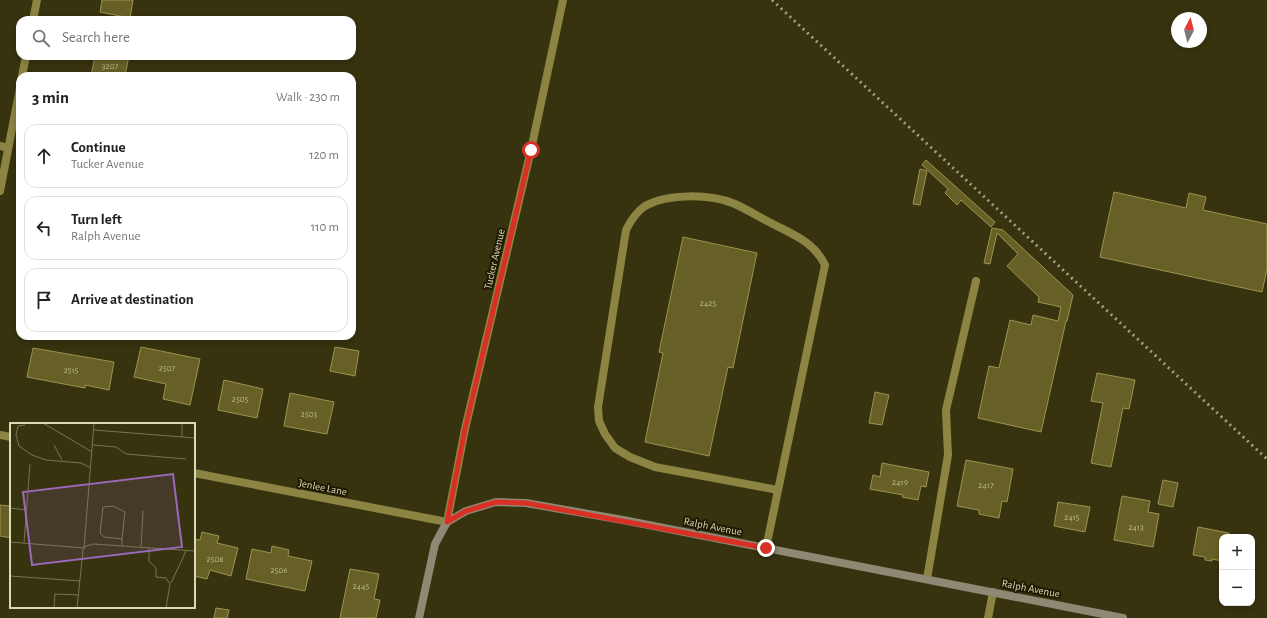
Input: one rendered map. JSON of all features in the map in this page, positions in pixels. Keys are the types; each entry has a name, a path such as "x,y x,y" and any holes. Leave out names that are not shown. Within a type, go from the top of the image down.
{"street":[{"path":"34,16 37,0"},
{"name":"Tucker Avenue","path":"447,522 465,429 531,150 563,0"},
{"path":"23,72 25,60"},
{"path":"0,191 4,147 16,103"},
{"path":"766,548 825,264 820,255 808,242 728,202 693,196 666,199 645,206 633,216 626,230 598,408 599,421 605,434 615,448 630,457 655,467 778,490"},
{"path":"927,579 948,455 946,410 976,281"},
{"path":"0,434 10,437"},
{"name":"Jenlee Lane","path":"195,473 447,522"},
{"name":"Ralph Avenue","path":"447,522 466,511 496,502 526,503 927,579 1123,618"},
{"path":"419,618 435,544 447,522"},
{"path":"988,618 993,592"}],"building":[{"path":"102,0 133,0 130,16 120,16 100,12"},
{"path":"94,60 128,60 126,72 92,72"},
{"path":"926,160 995,222 991,227 961,200 957,205 945,193 948,189 922,165"},
{"path":"920,169 927,171 920,205 913,204"},
{"path":"1114,192 1186,208 1189,193 1206,197 1203,210 1267,224 1267,269 1262,292 1100,257"},
{"path":"992,228 1003,230 1073,295 1041,432 978,418 989,366 999,368 1010,320 1031,325 1033,315 1058,321 1061,307 1038,302 1039,297 1007,266 1018,254 997,233 990,264 984,263"},
{"path":"683,237 757,253 733,368 728,367 709,456 645,442 663,353 659,352"},
{"path":"141,347 200,359 190,405 163,399 166,384 134,377"},
{"path":"335,347 359,351 355,376 330,371"},
{"path":"33,348 114,362 109,390 85,385 85,388 27,377"},
{"path":"1097,373 1135,380 1129,409 1123,408 1111,467 1091,463 1103,403 1091,401"},
{"path":"224,380 263,389 257,418 218,410"},
{"path":"875,392 889,395 882,425 869,423"},
{"path":"290,393 334,402 327,434 284,426"},
{"path":"966,460 1013,469 1007,502 1002,501 999,518 979,514 979,510 957,506"},
{"path":"882,463 929,472 926,487 921,486 918,500 902,497 903,495 870,489 873,475 880,477"},
{"path":"1163,480 1178,483 1173,507 1158,504"},
{"path":"1122,496 1150,501 1148,512 1159,514 1153,547 1114,540"},
{"path":"1058,502 1090,507 1085,532 1054,526"},
{"path":"0,505 10,506 10,538 0,536"},
{"path":"1198,527 1229,533 1219,534 1219,560 1205,560 1205,557 1193,555"},
{"path":"202,532 219,536 217,543 238,548 231,576 210,570 207,579 195,576 195,539 200,540"},
{"path":"272,546 289,550 288,556 312,561 305,591 246,579 252,549 271,553"},
{"path":"350,569 379,574 374,599 380,600 376,618 340,618"},
{"path":"216,608 229,610 227,618 214,618"}],"railway":[{"path":"772,0 1267,459"}],"route":[{"path":"531,150 465,429 447,522 466,511 496,502 526,503 624,520 766,548"}]}
